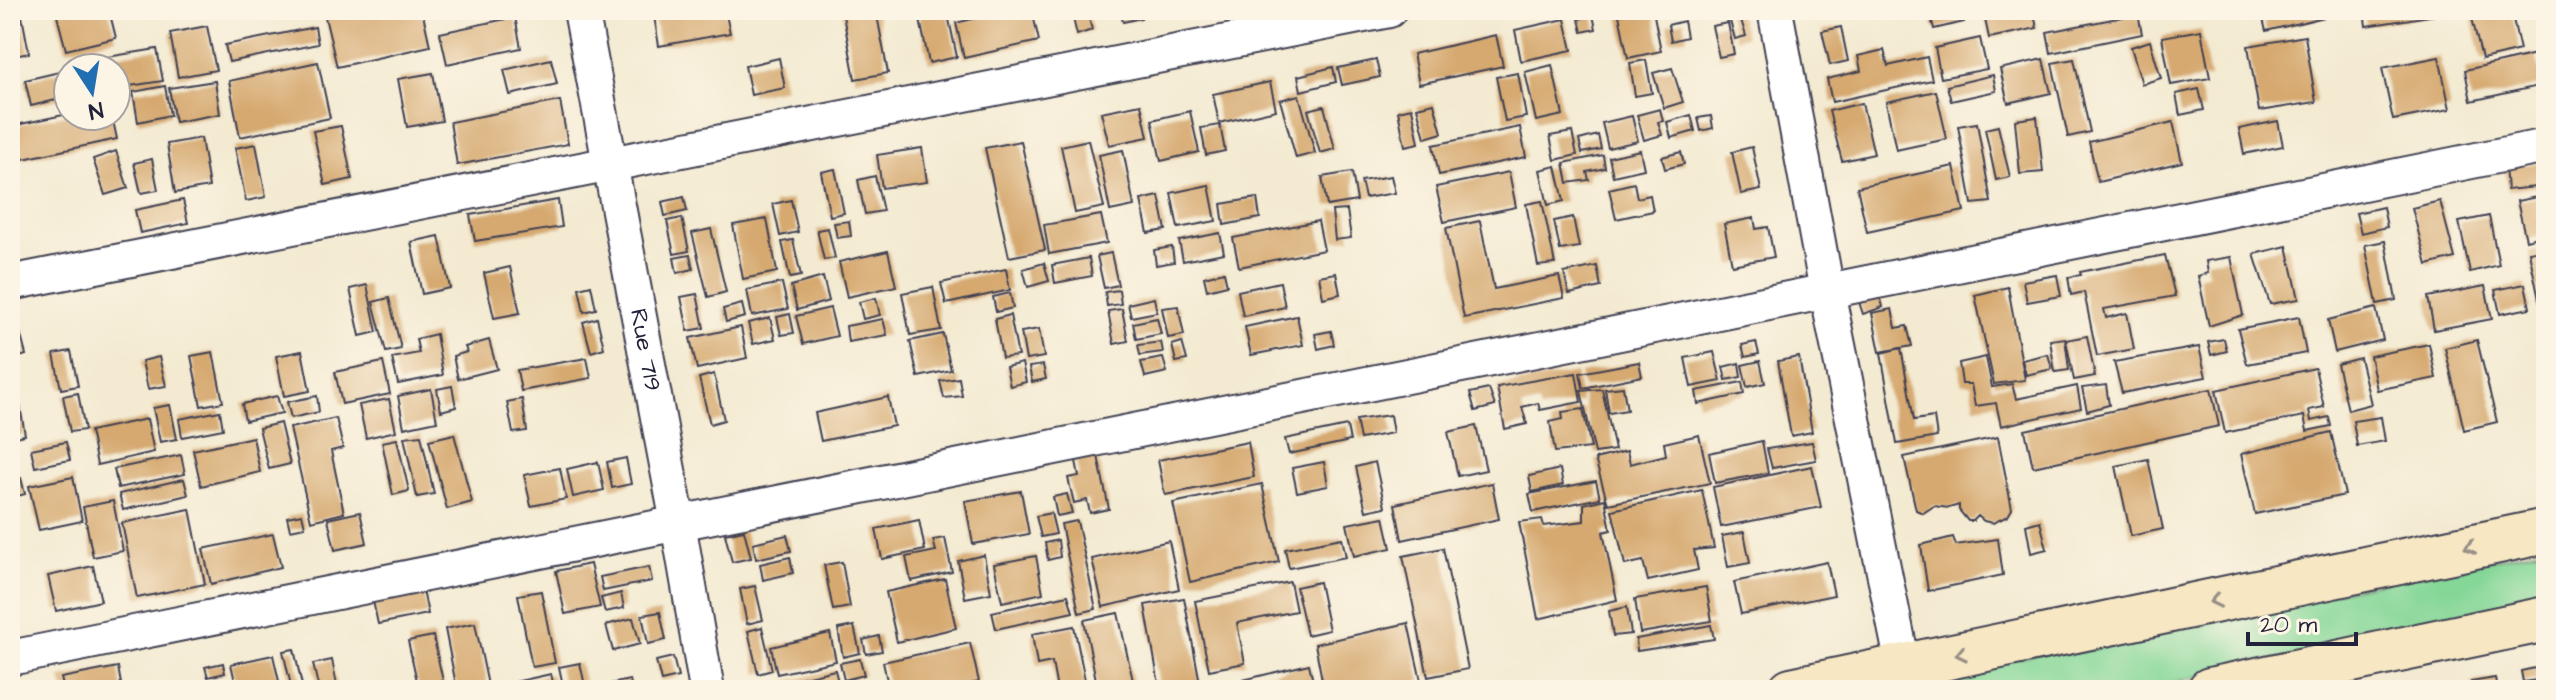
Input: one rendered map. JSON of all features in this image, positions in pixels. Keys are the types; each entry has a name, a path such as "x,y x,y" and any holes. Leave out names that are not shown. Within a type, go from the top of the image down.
{"main road":[{"path":"1791,690 1905,678 2546,531"},
{"path":"2210,690 2304,680 2546,619"}],"street":[{"name":"Rue 719","path":"581,10 707,690"},
{"path":"10,283 1389,10"},
{"path":"1775,10 1827,291 1905,678"},
{"path":"10,658 2546,146"}],"green space":[{"path":"2546,548 2546,603 2136,690 1865,690"}],"building":[{"path":"109,10 116,38 66,50 56,12"},
{"path":"357,10 422,10 430,46 337,67 325,17"},
{"path":"687,10 725,10 730,33 659,46 654,16"},
{"path":"842,10 876,10 888,73 855,79"},
{"path":"918,10 947,10 957,57 929,63"},
{"path":"1009,10 1032,10 1039,41 964,58 956,23"},
{"path":"1071,10 1087,10 1092,30 1077,35"},
{"path":"1120,10 1139,10 1141,18 1123,22"},
{"path":"1653,10 1661,51 1628,58 1619,15"},
{"path":"1727,10 1738,10 1746,36 1735,39"},
{"path":"1929,10 1961,10 1964,22 1934,29"},
{"path":"1983,10 2033,10 2037,28 1989,38"},
{"path":"2301,10 2350,11 2266,31 2263,19"},
{"path":"2364,10 2455,10 2455,12 2366,26"},
{"path":"2470,10 2511,10 2520,50 2482,59"},
{"path":"21,11 29,53 10,57 10,13"},
{"path":"2138,14 2142,34 2051,53 2047,32"},
{"path":"1593,15 1596,29 1582,32 1579,19"},
{"path":"515,17 521,48 447,64 440,33"},
{"path":"1565,19 1572,50 1521,61 1515,30"},
{"path":"1684,21 1687,37 1671,41 1668,25"},
{"path":"1728,23 1734,54 1719,57 1712,26"},
{"path":"207,26 216,70 178,77 170,33"},
{"path":"315,27 318,44 229,62 225,45"},
{"path":"1841,27 1848,61 1830,65 1822,31"},
{"path":"2201,30 2210,78 2171,85 2162,37"},
{"path":"1496,35 1503,66 1419,84 1413,54"},
{"path":"2305,36 2316,102 2259,111 2248,46"},
{"path":"1980,38 1987,69 1941,78 1935,48"},
{"path":"2150,41 2161,78 2142,84 2131,47"},
{"path":"157,49 163,81 132,86 132,53"},
{"path":"1884,50 1888,66 1927,57 1932,80 1832,102 1827,79 1861,71 1858,56"},
{"path":"2536,54 2543,85 2471,101 2465,70"},
{"path":"2439,57 2450,109 2393,120 2382,68"},
{"path":"779,58 785,88 751,95 745,66"},
{"path":"551,59 557,84 510,95 504,70"},
{"path":"2043,59 2051,93 2008,103 2000,69"},
{"path":"2074,59 2090,132 2068,137 2052,63"},
{"path":"1376,60 1380,77 1342,85 1338,68"},
{"path":"1646,60 1652,93 1635,96 1630,63"},
{"path":"318,62 330,118 240,137 229,81"},
{"path":"1552,65 1563,115 1536,121 1525,72"},
{"path":"1333,67 1336,82 1301,91 1298,76"},
{"path":"1672,68 1683,102 1664,108 1653,73"},
{"path":"433,73 442,121 407,127 398,79"},
{"path":"1518,73 1526,117 1505,121 1496,77"},
{"path":"52,74 52,101 31,106 25,80"},
{"path":"1993,75 1996,91 1951,101 1947,86"},
{"path":"215,81 220,114 175,122 169,88"},
{"path":"1270,82 1276,110 1219,123 1213,94"},
{"path":"165,86 170,115 138,122 133,92"},
{"path":"2199,89 2204,110 2180,115 2176,94"},
{"path":"1936,91 1947,139 1896,150 1886,102"},
{"path":"1299,95 1315,153 1296,158 1280,100"},
{"path":"560,101 568,144 457,165 450,122"},
{"path":"1434,103 1442,133 1425,138 1417,107"},
{"path":"1862,103 1874,154 1842,161 1829,111"},
{"path":"1141,104 1148,137 1109,145 1101,112"},
{"path":"1324,106 1335,149 1320,153 1308,110"},
{"path":"1412,108 1419,143 1405,146 1398,111"},
{"path":"1660,109 1663,121 1658,122 1662,135 1644,140 1637,115"},
{"path":"1190,111 1199,152 1161,161 1152,120"},
{"path":"1691,115 1695,131 1671,138 1667,122"},
{"path":"1632,116 1638,141 1608,148 1602,123"},
{"path":"1711,116 1713,128 1701,131 1698,118"},
{"path":"52,117 52,132 115,132 117,139 23,159 16,125"},
{"path":"2037,117 2043,172 2020,174 2015,120"},
{"path":"2278,121 2283,146 2244,154 2239,129"},
{"path":"2173,122 2182,162 2098,182 2089,142"},
{"path":"1977,123 1991,202 1972,204 1958,126"},
{"path":"1220,125 1225,151 1206,155 1201,128"},
{"path":"341,126 352,179 325,185 313,131"},
{"path":"1998,126 2010,177 1996,180 1985,129"},
{"path":"1520,127 1526,157 1439,175 1433,145"},
{"path":"1572,132 1577,155 1555,160 1550,136"},
{"path":"1598,135 1601,149 1582,153 1579,140"},
{"path":"201,138 209,187 175,193 167,144"},
{"path":"1088,140 1104,207 1075,213 1061,146"},
{"path":"1021,141 1045,250 1009,257 985,148"},
{"path":"256,144 266,197 246,201 235,148"},
{"path":"1752,147 1761,190 1741,194 1732,152"},
{"path":"922,148 927,182 882,188 877,155"},
{"path":"1123,150 1134,206 1110,211 1099,155"},
{"path":"1640,150 1644,169 1613,176 1609,157"},
{"path":"116,151 128,188 105,195 93,159"},
{"path":"1681,152 1684,164 1665,169 1662,157"},
{"path":"1603,155 1605,168 1587,172 1589,180 1568,183 1564,163"},
{"path":"152,159 158,190 141,193 134,163"},
{"path":"2546,162 2546,186 2507,190 2505,167"},
{"path":"1556,166 1564,201 1548,205 1540,170"},
{"path":"1954,166 1964,211 1867,232 1857,187"},
{"path":"835,169 844,213 830,216 821,172"},
{"path":"1352,172 1357,201 1327,206 1322,177"},
{"path":"1509,172 1516,207 1444,222 1436,187"},
{"path":"875,176 883,211 865,214 858,180"},
{"path":"1391,176 1395,193 1365,198 1361,181"},
{"path":"1634,183 1637,198 1650,195 1653,211 1616,219 1609,189"},
{"path":"1209,185 1216,221 1178,228 1171,193"},
{"path":"1159,196 1166,230 1148,233 1141,200"},
{"path":"684,197 687,211 665,216 662,202"},
{"path":"2537,197 2545,235 2526,240 2517,201"},
{"path":"1257,198 1260,218 1224,225 1221,204"},
{"path":"183,200 188,223 140,233 135,210"},
{"path":"558,200 562,227 475,241 470,215"},
{"path":"791,200 798,232 780,236 773,204"},
{"path":"1542,201 1555,264 1538,266 1526,204"},
{"path":"2440,201 2455,258 2427,265 2412,208"},
{"path":"2383,207 2387,227 2361,233 2356,213"},
{"path":"1347,210 1351,238 1335,240 1332,211"},
{"path":"1101,215 1107,243 1049,254 1044,225"},
{"path":"2489,216 2499,265 2470,272 2459,222"},
{"path":"1573,217 1579,247 1560,250 1554,221"},
{"path":"682,218 689,251 674,254 667,221"},
{"path":"1754,218 1756,229 1768,227 1774,257 1732,265 1724,224"},
{"path":"767,219 777,272 743,279 733,225"},
{"path":"849,221 851,236 837,238 834,223"},
{"path":"1318,221 1324,250 1239,267 1233,238"},
{"path":"1480,221 1494,289 1559,276 1564,298 1464,318 1446,228"},
{"path":"828,228 835,258 824,260 817,230"},
{"path":"711,229 726,292 708,297 692,233"},
{"path":"1220,233 1224,253 1183,261 1179,241"},
{"path":"439,236 450,288 422,294 411,242"},
{"path":"793,240 801,276 790,278 782,242"},
{"path":"2385,241 2396,300 2377,304 2365,245"},
{"path":"2287,246 2299,299 2270,304 2254,254"},
{"path":"1172,247 1174,262 1156,265 1154,250"},
{"path":"2546,249 2546,308 2541,309 2529,252"},
{"path":"888,251 896,286 847,297 839,262"},
{"path":"1111,253 1118,285 1104,288 1097,256"},
{"path":"690,255 693,269 677,273 674,258"},
{"path":"2165,255 2175,296 2104,309 2106,318 2127,313 2134,349 2097,356 2084,292 2071,295 2068,277"},
{"path":"2231,257 2243,315 2209,326 2198,276 2208,273 2206,261"},
{"path":"1089,258 1092,276 1055,283 1052,265"},
{"path":"1044,263 1049,281 1028,287 1023,269"},
{"path":"1597,266 1601,287 1569,294 1564,273"},
{"path":"510,267 520,313 494,318 484,273"},
{"path":"1006,269 1010,290 946,304 941,283"},
{"path":"1224,272 1227,285 1207,290 1204,277"},
{"path":"1336,273 1340,294 1323,298 1319,276"},
{"path":"2057,275 2061,296 2027,302 2023,281"},
{"path":"823,277 829,301 797,310 791,286"},
{"path":"1280,282 1285,307 1243,316 1238,291"},
{"path":"782,283 788,309 752,316 747,290"},
{"path":"2525,284 2530,308 2500,314 2495,290"},
{"path":"367,285 377,332 360,336 350,289"},
{"path":"591,285 596,309 584,312 579,288"},
{"path":"2485,286 2492,319 2434,330 2428,297"},
{"path":"933,287 941,330 910,335 902,293"},
{"path":"2008,287 2025,380 1994,384 1975,295"},
{"path":"1119,290 1121,304 1107,306 1105,292"},
{"path":"1010,293 1013,308 996,312 993,297"},
{"path":"697,294 704,328 688,331 681,297"},
{"path":"1880,295 1883,307 1863,314 1859,302"},
{"path":"389,298 401,349 386,352 373,302"},
{"path":"876,298 880,315 863,319 859,302"},
{"path":"1154,298 1157,312 1131,317 1128,304"},
{"path":"742,304 745,317 726,322 723,309"},
{"path":"1178,306 1184,335 1168,338 1162,308"},
{"path":"830,308 837,336 803,344 796,316"},
{"path":"2376,308 2383,340 2335,352 2328,320"},
{"path":"1122,309 1128,341 1114,344 1108,311"},
{"path":"1892,309 1896,328 1907,326 1912,346 1880,352 1872,313"},
{"path":"790,314 794,333 781,335 777,317"},
{"path":"1010,315 1018,356 1002,358 995,319"},
{"path":"1297,316 1303,345 1251,355 1245,327"},
{"path":"2299,317 2306,353 2247,364 2238,329"},
{"path":"597,318 604,348 591,352 583,322"},
{"path":"770,318 775,339 753,344 748,323"},
{"path":"1157,318 1161,334 1136,339 1133,323"},
{"path":"883,319 887,335 848,342 846,326"},
{"path":"17,320 26,355 10,360 10,322"},
{"path":"741,327 747,358 697,369 690,338"},
{"path":"1039,329 1044,357 1026,360 1021,332"},
{"path":"1331,331 1334,345 1318,349 1315,334"},
{"path":"436,334 443,375 398,384 392,358 419,353 416,339"},
{"path":"943,334 951,370 918,377 910,341"},
{"path":"2087,336 2095,376 2074,380 2066,340"},
{"path":"2065,338 2069,370 2055,372 2050,340"},
{"path":"2224,339 2227,351 2211,355 2208,342"},
{"path":"489,340 497,369 458,379 453,356 467,352 465,347"},
{"path":"2477,340 2497,422 2464,430 2445,348"},
{"path":"1161,342 1163,352 1140,355 1138,345"},
{"path":"1182,342 1187,360 1176,362 1172,345"},
{"path":"1756,342 1759,354 1745,357 1742,345"},
{"path":"2429,344 2436,378 2377,390 2370,356"},
{"path":"2199,347 2206,377 2122,393 2114,362"},
{"path":"1901,348 1914,420 1934,417 1937,437 1897,444 1881,353"},
{"path":"71,351 78,386 61,389 54,354"},
{"path":"302,351 310,391 284,396 276,356"},
{"path":"213,352 223,402 201,406 191,356"},
{"path":"1714,352 1721,381 1691,387 1685,358"},
{"path":"2048,354 2052,369 2026,375 2022,360"},
{"path":"159,357 166,386 148,389 142,361"},
{"path":"1799,357 1812,432 1791,436 1778,361"},
{"path":"1986,357 1992,387 2012,384 2016,399 2077,386 2081,408 2001,426 1996,403 1975,406 1971,384 1962,384 1959,363"},
{"path":"587,358 591,378 521,391 517,370"},
{"path":"1163,358 1167,372 1145,377 1141,362"},
{"path":"2360,358 2371,404 2348,410 2337,364"},
{"path":"1760,361 1765,383 1747,387 1742,365"},
{"path":"383,362 390,394 342,404 335,372"},
{"path":"1639,362 1642,376 1583,388 1580,373"},
{"path":"1022,363 1026,382 1010,386 1006,367"},
{"path":"1739,363 1741,377 1726,380 1723,367"},
{"path":"1043,365 1046,379 1032,382 1029,367"},
{"path":"2315,368 2324,407 2309,410 2311,421 2329,417 2331,426 2307,431 2304,416 2225,433 2216,390"},
{"path":"1576,373 1581,402 1540,410 1538,403 1522,407 1527,424 1505,429 1497,387"},
{"path":"714,374 724,420 710,424 699,378"},
{"path":"15,376 25,435 10,438 10,377"},
{"path":"959,378 962,396 944,398 940,381"},
{"path":"1742,382 1744,394 1698,404 1696,391"},
{"path":"2106,385 2109,405 2087,411 2082,388"},
{"path":"452,386 456,407 441,411 437,389"},
{"path":"1623,387 1627,410 1609,413 1605,389"},
{"path":"431,389 437,421 404,428 398,396"},
{"path":"1489,389 1495,406 1475,411 1470,393"},
{"path":"1602,389 1615,450 1595,453 1581,391"},
{"path":"2211,389 2219,426 2033,467 2025,430"},
{"path":"78,393 85,430 70,432 63,396"},
{"path":"277,396 282,413 245,421 242,404"},
{"path":"317,396 319,412 291,418 287,402"},
{"path":"888,397 894,426 821,441 815,413"},
{"path":"389,399 396,431 366,438 359,405"},
{"path":"522,399 527,431 513,433 507,402"},
{"path":"170,405 177,439 160,442 153,408"},
{"path":"1583,409 1591,448 1555,452 1550,422 1563,419 1562,412"},
{"path":"220,411 223,429 182,437 179,419"},
{"path":"1390,415 1393,433 1360,439 1356,420"},
{"path":"2381,417 2385,441 2357,446 2353,421"},
{"path":"336,418 343,448 331,451 344,513 311,521 290,428"},
{"path":"147,419 154,452 97,465 90,431"},
{"path":"280,423 290,464 269,469 259,428"},
{"path":"1347,426 1350,441 1289,454 1285,439"},
{"path":"1476,426 1486,470 1458,476 1448,432"},
{"path":"2331,432 2345,495 2255,514 2241,454"},
{"path":"454,434 472,502 447,509 429,440"},
{"path":"421,435 434,494 417,497 404,437"},
{"path":"1699,435 1710,483 1608,504 1595,459 1627,451 1630,464 1666,455 1664,443"},
{"path":"253,437 260,472 201,486 193,450"},
{"path":"1998,437 2012,509 2008,516 1993,523 1978,516 1968,521 1959,510 1959,505 1949,508 1934,506 1923,513 1916,510 1904,457"},
{"path":"397,439 409,491 393,495 382,442"},
{"path":"1762,441 1768,473 1715,483 1709,453"},
{"path":"66,442 70,460 35,467 31,449"},
{"path":"1248,442 1254,477 1165,495 1158,460"},
{"path":"1812,442 1816,460 1772,468 1767,449"},
{"path":"181,455 185,474 118,488 114,469"},
{"path":"1098,456 1109,509 1090,513 1087,500 1074,503 1068,478 1079,476 1076,461"},
{"path":"626,458 631,484 612,488 607,462"},
{"path":"2148,459 2163,529 2131,536 2116,466"},
{"path":"598,462 604,490 573,497 567,469"},
{"path":"1324,462 1328,486 1297,492 1292,468"},
{"path":"1375,462 1385,507 1366,511 1356,467"},
{"path":"1812,466 1821,507 1721,527 1713,487"},
{"path":"560,468 566,499 531,506 524,475"},
{"path":"1560,469 1563,485 1532,492 1529,476"},
{"path":"73,477 82,521 39,530 29,486"},
{"path":"21,478 25,494 10,498 10,480"},
{"path":"184,479 188,495 123,510 119,494"},
{"path":"1596,481 1600,498 1533,512 1529,494"},
{"path":"1492,483 1499,519 1402,540 1395,504"},
{"path":"1262,484 1279,562 1190,582 1173,503"},
{"path":"1702,490 1714,548 1694,550 1698,570 1648,581 1643,561 1625,565 1612,510"},
{"path":"1021,491 1029,534 973,544 965,501"},
{"path":"1067,494 1072,513 1057,516 1053,497"},
{"path":"1605,499 1611,530 1603,532 1617,600 1538,619 1519,522 1542,519 1544,526 1584,521 1584,504"},
{"path":"113,501 123,551 93,557 83,507"},
{"path":"190,509 205,584 137,598 122,523"},
{"path":"360,512 367,543 335,550 328,519"},
{"path":"1051,513 1056,534 1041,537 1036,516"},
{"path":"302,514 305,527 290,530 287,517"},
{"path":"1384,517 1391,548 1354,556 1347,524"},
{"path":"919,520 925,550 882,559 876,529"},
{"path":"1077,521 1096,609 1079,613 1061,524"},
{"path":"2040,521 2047,549 2031,553 2026,525"},
{"path":"744,530 751,558 732,562 725,534"},
{"path":"1744,532 1750,563 1728,567 1722,536"},
{"path":"273,534 281,567 211,584 203,549"},
{"path":"787,535 791,551 756,559 753,543"},
{"path":"1953,537 1956,545 1998,539 2003,575 1928,591 1921,545"},
{"path":"945,538 952,572 911,581 906,557 936,551 933,540"},
{"path":"1342,538 1346,557 1289,568 1285,549"},
{"path":"1058,540 1060,557 1048,560 1045,543"},
{"path":"1169,541 1179,589 1103,607 1092,559"},
{"path":"1443,548 1468,669 1428,677 1403,556"},
{"path":"984,555 991,593 965,598 958,561"},
{"path":"1036,556 1043,593 1002,602 994,564"},
{"path":"790,557 793,573 763,580 760,564"},
{"path":"842,562 850,607 833,610 824,565"},
{"path":"1827,562 1834,595 1741,614 1734,582"},
{"path":"590,564 600,607 565,614 556,571"},
{"path":"93,566 101,601 56,611 48,576"},
{"path":"649,567 652,581 603,591 600,577"},
{"path":"945,579 956,628 897,642 886,592"},
{"path":"1290,582 1296,611 1237,623 1245,663 1209,670 1195,601"},
{"path":"1319,582 1329,630 1307,635 1296,587"},
{"path":"755,586 763,620 747,624 740,589"},
{"path":"1706,587 1712,621 1640,633 1635,599"},
{"path":"423,590 428,614 378,624 373,601"},
{"path":"541,591 555,663 532,667 518,595"},
{"path":"621,593 624,608 605,612 601,598"},
{"path":"1068,595 1073,612 996,629 992,612"},
{"path":"1184,598 1200,683 1160,690 1145,605"},
{"path":"1627,607 1631,634 1613,636 1609,611"},
{"path":"660,612 666,640 648,644 642,615"},
{"path":"1118,613 1135,690 1098,690 1084,620"},
{"path":"633,618 640,644 613,651 606,625"},
{"path":"475,623 489,690 457,690 445,629"},
{"path":"1408,623 1421,681 1382,690 1324,690 1315,644"},
{"path":"1711,625 1714,639 1637,651 1636,639"},
{"path":"854,626 860,653 843,657 838,629"},
{"path":"1074,626 1087,690 1057,690 1052,662 1037,665 1032,634"},
{"path":"762,627 772,670 758,674 748,631"},
{"path":"830,633 836,661 777,674 771,647"},
{"path":"433,636 445,690 419,690 408,641"},
{"path":"879,636 882,651 866,654 863,640"},
{"path":"970,643 979,682 942,690 889,690 883,662"},
{"path":"294,649 303,690 292,690 283,651"},
{"path":"273,655 281,690 237,690 231,664"},
{"path":"673,657 678,677 661,681 656,661"},
{"path":"860,659 864,675 844,680 840,663"},
{"path":"332,660 338,690 319,690 313,664"},
{"path":"223,663 225,673 208,677 205,667"},
{"path":"580,663 586,690 564,690 559,667"},
{"path":"1309,664 1315,690 1246,690 1243,680"},
{"path":"118,667 122,690 64,690 61,678"},
{"path":"2535,668 2537,680 2523,682 2521,671"},
{"path":"835,670 840,690 765,690 764,686"},
{"path":"551,674 555,690 512,690 510,683"},
{"path":"2495,678 2497,690 2473,690 2471,682"},
{"path":"630,680 632,690 606,690 605,685"}]}
